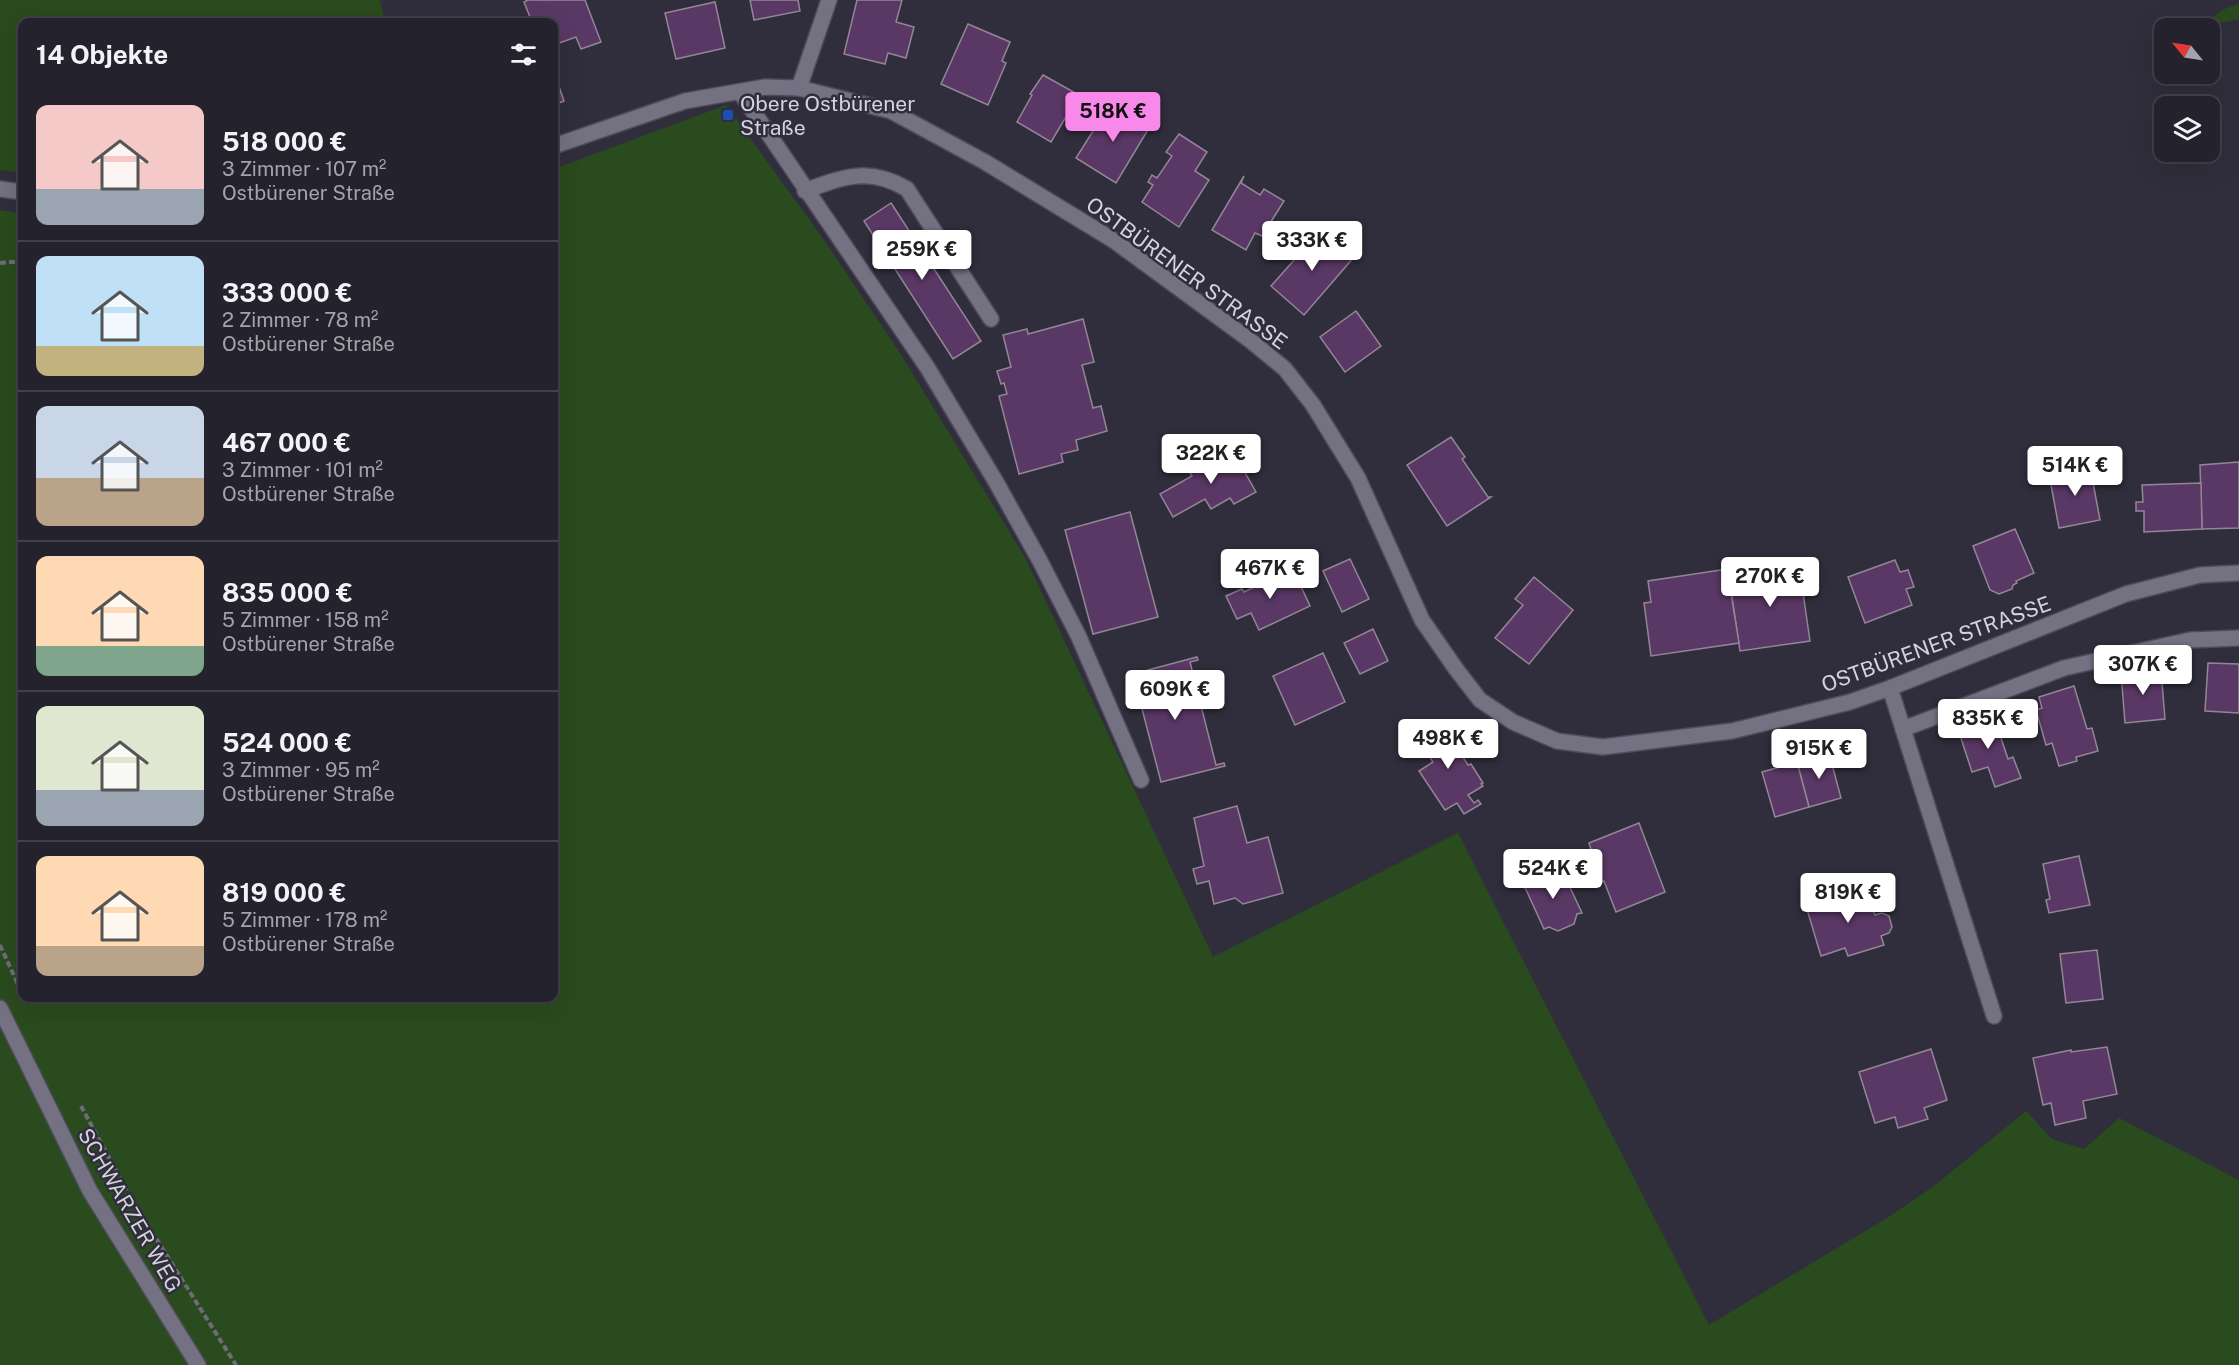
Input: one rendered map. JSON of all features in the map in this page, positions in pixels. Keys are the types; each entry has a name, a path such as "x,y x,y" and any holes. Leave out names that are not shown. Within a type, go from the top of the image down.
{"street":[{"path":"799,88 829,0"},
{"name":"OSTBÜRENER STRASSE","path":"558,145 686,101 765,87 799,88 891,111 985,162 1113,240 1251,340 1285,369 1313,405 1358,478 1422,620 1480,700 1513,722 1557,741 1604,747 1732,731 1850,702 2126,594 2200,575 2239,573"},
{"path":"740,92 927,367 1040,561 1078,635 1141,780"},
{"path":"806,191 841,177 864,175 892,180 908,189 992,319"},
{"path":"0,189 18,191"},
{"path":"1903,729 2064,668 2190,640 2239,638"},
{"path":"1890,688 1994,1016"},
{"name":"SCHWARZER WEG","path":"0,1008 90,1191 198,1365"}],"path":[{"path":"0,263 18,261"},
{"path":"0,945 18,985"},
{"path":"79,1104 133,1202 236,1365"}],"green space":[{"path":"0,0 380,0 384,18 18,18 18,172 0,170"},
{"path":"2239,3 2239,19 2220,23 2220,18 2211,18"},
{"path":"726,105 824,240 900,353 1026,559 1213,957 1458,833 1709,1325 1887,1218 1934,1186 2026,1111 2052,1139 2084,1149 2119,1118 2239,1180 2239,1365 0,1365 0,210 18,213 18,1002 558,1002 558,168"}],"building":[{"path":"528,0 585,0 601,42 581,49 576,37 558,44 558,18 530,18 524,2"},
{"path":"750,0 798,0 800,11 754,20"},
{"path":"857,0 902,0 896,22 914,27 906,58 888,53 885,64 844,54"},
{"path":"715,2 725,48 676,59 665,13"},
{"path":"968,24 1010,42 1002,61 1006,63 988,105 941,84"},
{"path":"1043,75 1079,95 1051,142 1017,122 1032,95 1030,94"},
{"path":"558,84 564,101 558,103"},
{"path":"1110,104 1149,128 1116,183 1076,158"},
{"path":"1179,134 1207,152 1195,171 1209,180 1179,227 1142,202 1153,185 1148,182 1152,175 1157,178 1172,156 1166,152"},
{"path":"1244,176 1241,183 1260,195 1264,189 1284,201 1262,236 1255,233 1246,250 1212,230"},
{"path":"891,203 981,341 953,359 864,221"},
{"path":"1320,231 1354,257 1304,315 1271,286"},
{"path":"1356,311 1381,346 1345,372 1320,337"},
{"path":"1083,319 1094,362 1082,365 1093,408 1101,406 1107,431 1076,440 1078,450 1061,454 1063,462 1019,474 999,396 1007,394 997,371 1011,367 1003,335 1027,329 1028,334"},
{"path":"1451,437 1465,457 1462,459 1488,497 1491,497 1447,526 1407,465"},
{"path":"1231,448 1256,492 1234,504 1230,498 1211,509 1205,499 1173,517 1160,494 1192,476 1189,471"},
{"path":"2239,462 2239,528 2202,529 2200,465"},
{"path":"2090,466 2100,520 2059,528 2049,474"},
{"path":"2201,483 2202,529 2144,532 2144,511 2136,511 2136,502 2143,502 2142,485"},
{"path":"1130,512 1158,617 1093,634 1065,530"},
{"path":"2015,529 2034,573 2016,581 2012,589 1999,594 1990,590 1973,546"},
{"path":"1350,559 1369,599 1342,612 1323,571"},
{"path":"1895,560 1900,572 1908,570 1914,587 1906,589 1912,605 1865,623 1848,577"},
{"path":"1799,565 1810,641 1740,651 1729,576"},
{"path":"1293,569 1310,606 1259,630 1251,613 1237,619 1226,596 1242,589 1244,592"},
{"path":"1727,569 1739,643 1651,656 1644,603 1651,602 1648,581"},
{"path":"1534,577 1573,610 1529,664 1495,638 1523,605 1515,599"},
{"path":"1373,629 1388,661 1360,674 1344,643"},
{"path":"1323,653 1345,702 1295,725 1273,676"},
{"path":"1197,657 1198,660 1190,662 1216,765 1224,763 1225,766 1161,782 1133,674"},
{"path":"2208,663 2239,664 2239,713 2205,711"},
{"path":"2161,670 2165,719 2125,723 2121,673"},
{"path":"2074,686 2087,729 2092,728 2098,751 2076,757 2077,761 2059,766 2052,743 2046,745 2036,710 2042,708 2039,697"},
{"path":"1993,714 2008,759 2013,757 2021,778 1995,787 1988,767 1972,772 1957,726"},
{"path":"1440,721 1468,765 1471,764 1483,783 1481,784 1483,786 1468,795 1474,803 1478,800 1481,804 1464,814 1457,803 1445,810 1419,771 1433,762 1416,737"},
{"path":"1829,753 1841,798 1809,807 1797,762"},
{"path":"1797,762 1809,807 1775,817 1762,772"},
{"path":"1237,806 1247,843 1268,837 1283,893 1243,904 1235,898 1214,904 1209,881 1197,884 1193,869 1204,866 1194,818"},
{"path":"1639,823 1665,892 1616,912 1604,881 1601,882 1589,843"},
{"path":"2079,856 2090,905 2049,913 2046,900 2050,899 2043,864"},
{"path":"1560,866 1582,913 1577,914 1574,924 1558,931 1549,927 1544,929 1523,883"},
{"path":"1865,887 1875,915 1882,913 1889,916 1892,927 1889,933 1881,936 1884,945 1848,956 1845,948 1821,956 1806,906 1841,897 1843,894"},
{"path":"2097,950 2103,999 2066,1003 2060,954"},
{"path":"2107,1047 2117,1094 2083,1101 2086,1118 2055,1125 2051,1103 2043,1105 2033,1058 2071,1050 2071,1052"},
{"path":"1931,1049 1947,1100 1924,1108 1928,1119 1898,1128 1895,1117 1875,1123 1859,1072"}],"place":[{"name":"Obere Ostbürener Straße","path":"728,115"}]}
